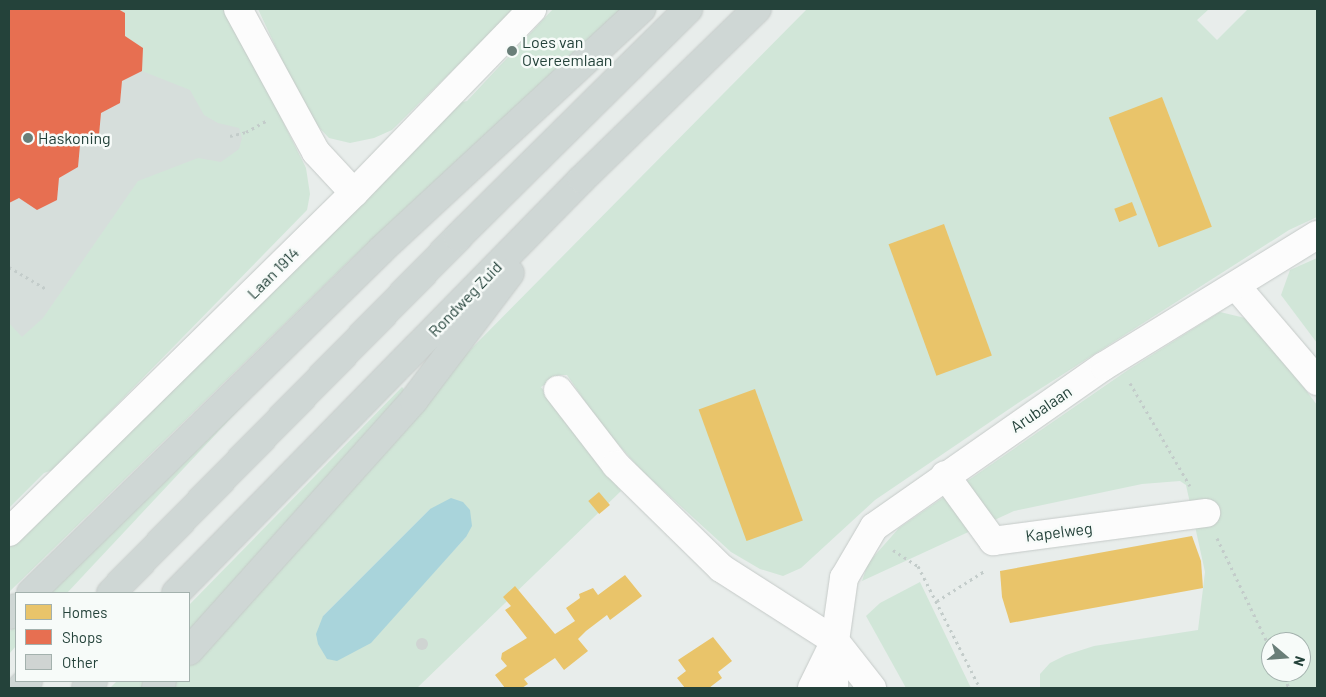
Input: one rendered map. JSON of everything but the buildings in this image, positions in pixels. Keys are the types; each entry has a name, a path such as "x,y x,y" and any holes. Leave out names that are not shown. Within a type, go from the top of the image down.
{"main road":[{"path":"32,592 367,264 641,9"},
{"path":"112,592 452,244 688,9"},
{"name":"Rondweg Zuid","path":"177,592 582,179 757,9"},
{"path":"190,650 414,400 582,179"}],"street":[{"path":"238,9 316,152 354,193"},
{"name":"Laan 1914","path":"9,532 354,193 532,9"},
{"name":"Arubalaan","path":"835,640 844,578 868,535 881,521 1104,366 1317,235"},
{"path":"1236,286 1308,359 1317,381"},
{"path":"558,390 616,466 721,568 835,640 872,688"},
{"path":"945,475 993,541"},
{"name":"Kapelweg","path":"993,541 1206,513"},
{"path":"812,688 835,640"},
{"path":"834,688 835,640"}],"path":[{"path":"230,136 246,132 290,107"},
{"path":"9,267 48,290"},
{"path":"868,535 918,566 980,688"},
{"path":"936,601 992,566 993,541"}],"shaded area":[{"path":"9,9 190,9 254,146 9,386"}],"green space":[{"path":"118,9 227,9 306,168 310,194 307,210 53,470 44,473 9,508 9,323 22,337 43,318 138,181 198,158 221,162 239,149 242,138 239,128 218,123 204,115 190,90 142,71 143,48 125,36 125,13"},
{"path":"258,9 515,9 392,130 374,138 350,143 329,138 308,116"},
{"path":"553,9 621,9 349,261 9,592 9,548 180,383 459,103 467,101"},
{"path":"807,9 1209,9 1197,20 1217,40 1248,9 1317,9 1317,217 1289,230 1018,403 875,500 801,568 783,576 760,569 731,552 641,470 601,425 567,375 560,375 541,387 621,491 417,688 170,688 175,682 190,682 190,665 280,558 463,357","holes":["430,509 466,537 399,610 323,616"]},
{"path":"1317,258 1317,343 1281,295 1290,270"},
{"path":"1220,312 1245,318 1269,341 1317,405 1317,688 1040,688 1040,674 1050,663 1066,655 1094,646 1198,630 1205,572 1186,485 1180,481 1142,484 1014,511 862,581 868,563 899,528 1128,370"},
{"path":"402,387 406,392 190,635 190,604"},
{"path":"258,389 68,592 48,592"},
{"path":"920,582 971,688 906,688 866,616 880,603"},
{"path":"15,625 15,647 9,654 9,632"},
{"path":"116,682 148,682 142,688 110,688"}],"water":[{"path":"451,498 463,502 470,510 472,526 466,537 371,643 337,661 327,659 318,644 316,634 323,616 430,509"}],"place":[{"name":"Loes van Overeemlaan","path":"512,51"},
{"name":"Haskoning","path":"28,138"}]}
